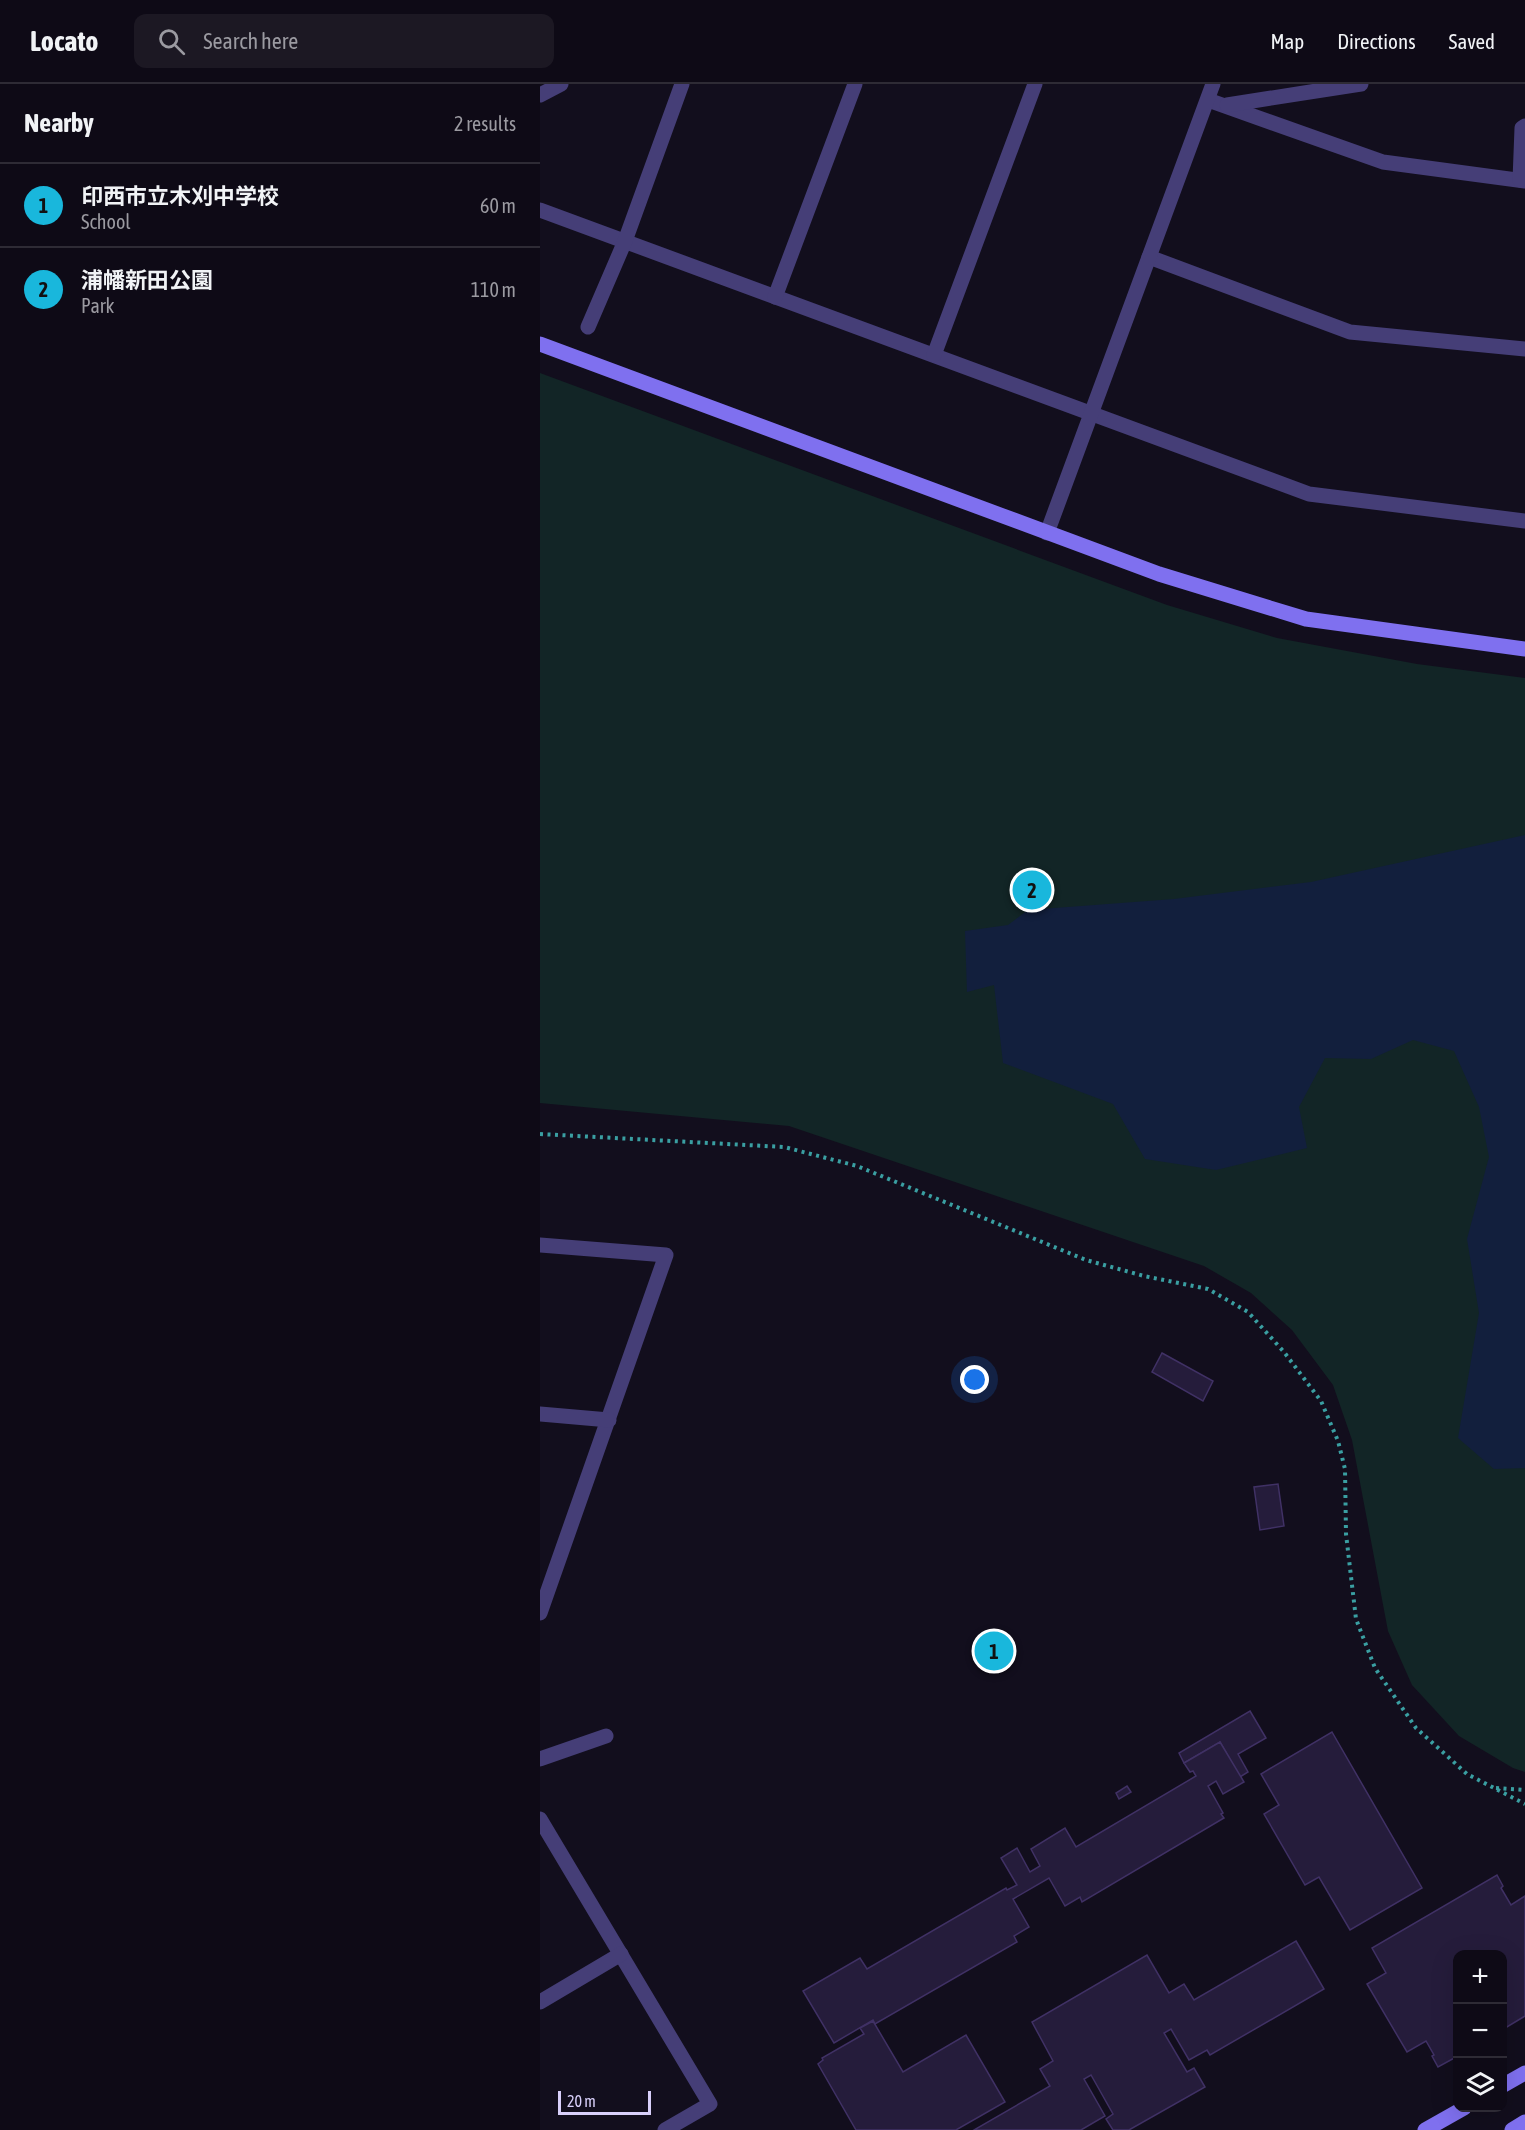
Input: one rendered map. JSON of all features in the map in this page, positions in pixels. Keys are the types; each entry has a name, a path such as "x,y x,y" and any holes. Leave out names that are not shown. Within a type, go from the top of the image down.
{"street":[{"path":"540,95 561,84"},
{"path":"588,327 625,241 682,84"},
{"path":"775,297 855,84"},
{"path":"934,355 1035,84"},
{"path":"1047,533 1213,84"},
{"path":"1224,105 1361,84"},
{"path":"1208,100 1383,162 1523,180 1522,128 1525,126"},
{"path":"540,210 1309,494 1525,520"},
{"path":"1149,257 1350,332 1525,349"},
{"path":"540,344 1159,574 1306,619 1525,649"},
{"path":"540,1245 666,1255 609,1420 545,1583 540,1613"},
{"path":"540,1414 609,1420"},
{"path":"540,1760 606,1736"},
{"path":"540,1819 710,2104 665,2130"},
{"path":"540,2002 621,1954"},
{"path":"1507,2084 1525,2073"},
{"path":"1425,2130 1457,2112"},
{"path":"1512,2130 1525,2122"}],"path":[{"path":"540,1134 784,1147 805,1152 857,1166 1086,1260 1144,1276 1208,1289 1248,1312 1284,1352 1321,1401 1338,1441 1345,1469 1346,1534 1356,1619 1376,1668 1416,1728 1467,1774 1525,1804"},
{"path":"1493,1788 1525,1790"}],"green space":[{"path":"540,373 1167,605 1277,638 1417,664 1525,678 1525,1772 1513,1768 1459,1736 1412,1685 1388,1631 1352,1440 1333,1385 1292,1330 1251,1293 1204,1266 789,1126 540,1103"}],"water":[{"path":"1525,835 1525,1468 1494,1469 1458,1438 1479,1313 1467,1239 1489,1157 1479,1107 1454,1051 1413,1040 1371,1059 1325,1058 1299,1107 1307,1148 1216,1170 1145,1159 1113,1104 1003,1063 994,985 967,992 965,931 1008,925 1028,910 1174,899 1311,882"}],"building":[{"path":"1162,1353 1213,1381 1203,1401 1152,1372"},
{"path":"1278,1484 1284,1526 1260,1530 1254,1487"},
{"path":"1250,1711 1266,1738 1238,1754 1248,1772 1240,1777 1220,1742 1184,1763 1179,1753"},
{"path":"1332,1732 1422,1888 1350,1930 1319,1877 1305,1885 1264,1814 1279,1805 1261,1774"},
{"path":"1220,1742 1244,1782 1223,1794 1216,1781 1208,1786 1224,1818 1082,1902 1080,1897 1065,1906 1049,1878 1013,1899 1029,1927 1014,1936 1017,1942 875,2024 873,2020 834,2043 803,1991 860,1958 867,1969 1006,1888 1007,1890 1017,1885 1001,1858 1017,1848 1030,1872 1040,1866 1031,1849 1065,1828 1076,1847 1196,1776 1184,1763"},
{"path":"1127,1786 1131,1792 1119,1799 1116,1793"},
{"path":"1497,1875 1503,1886 1501,1888 1511,1905 1525,1896 1525,2016 1507,2027 1507,1950 1453,1950 1453,2059 1438,2067 1426,2041 1407,2052 1367,1984 1386,1973 1372,1948"},
{"path":"1296,1941 1324,1989 1210,2055 1207,2050 1189,2060 1171,2029 1164,2033 1187,2072 1194,2068 1205,2087 1129,2130 1113,2130 1106,2119 1113,2114 1091,2075 1084,2079 1105,2116 1081,2130 974,2130 1050,2086 1040,2069 1053,2061 1032,2022 1147,1955 1169,1993 1184,1984 1194,2000"},
{"path":"873,2021 903,2072 966,2035 1005,2102 956,2130 856,2130 818,2064 823,2060 822,2058 864,2034 860,2028"}],"place":[{"name":"浦幡新田公園","path":"1032,890"},
{"name":"印西市立木刈中学校","path":"994,1651"}]}
